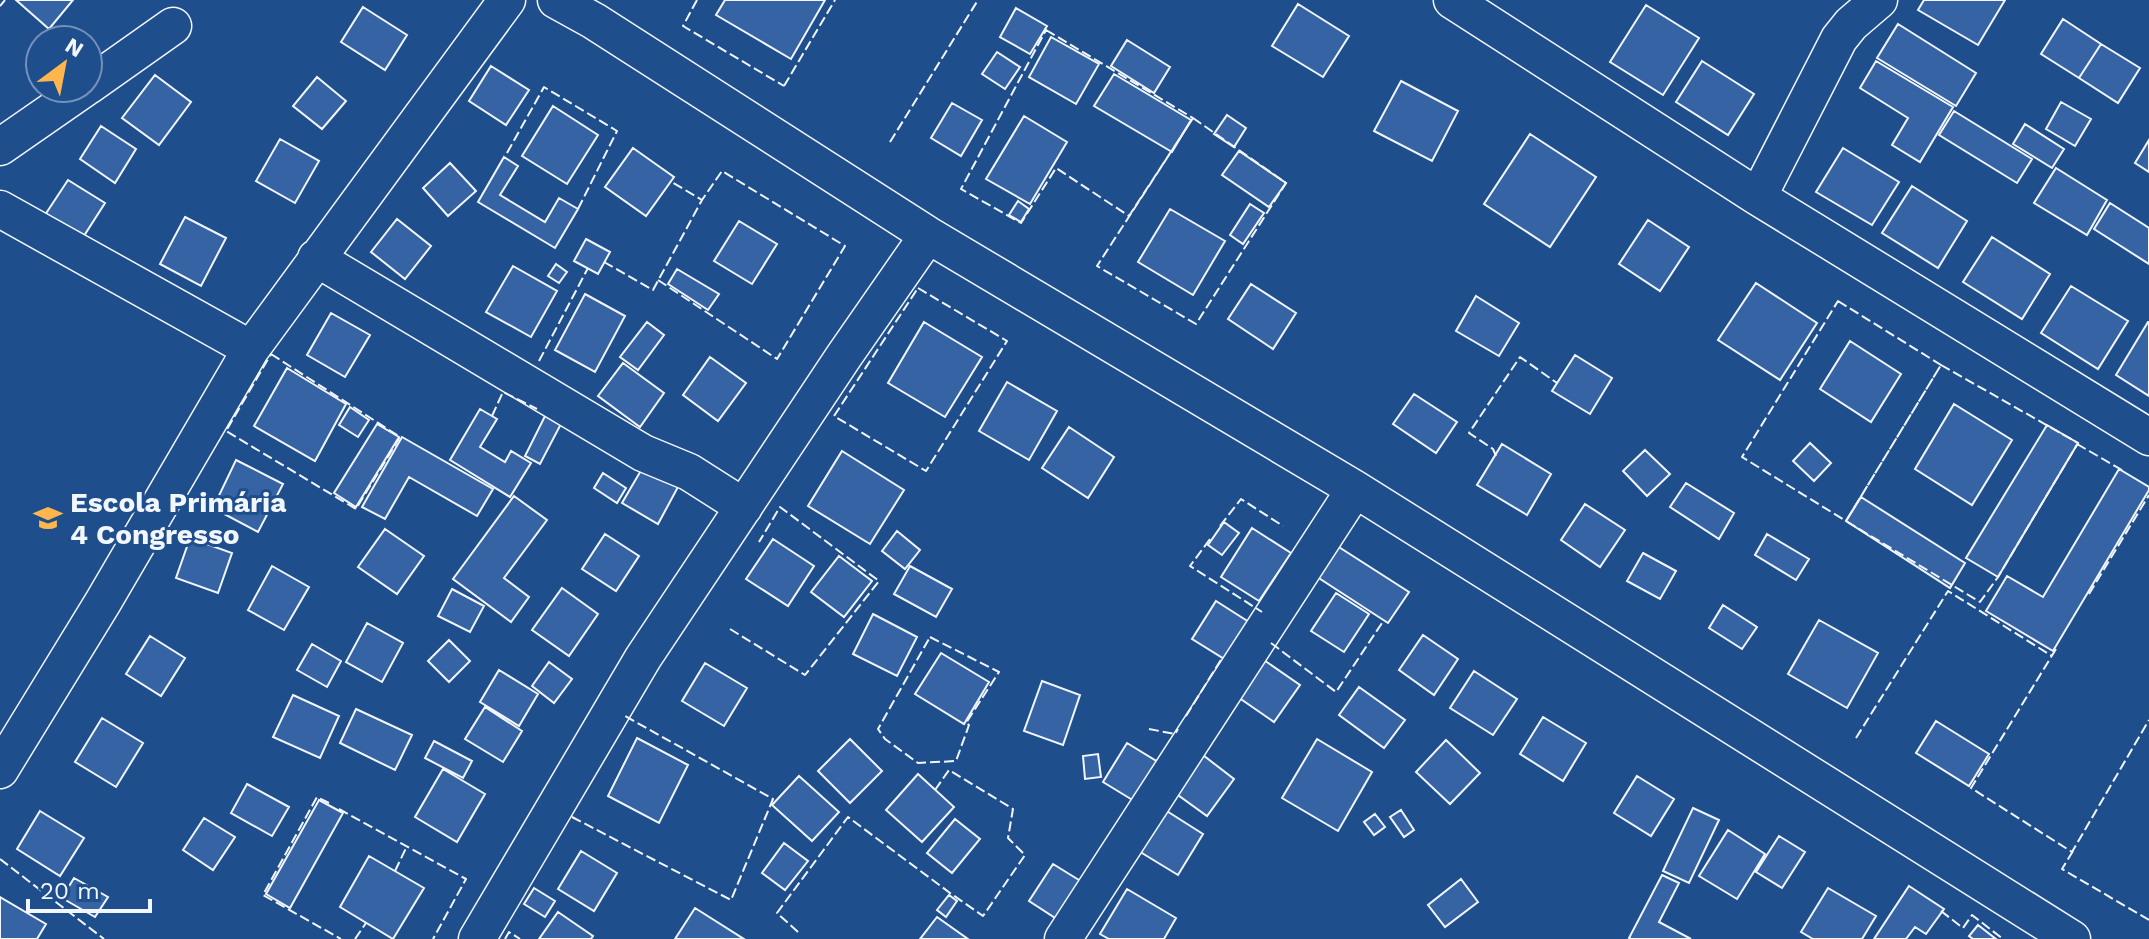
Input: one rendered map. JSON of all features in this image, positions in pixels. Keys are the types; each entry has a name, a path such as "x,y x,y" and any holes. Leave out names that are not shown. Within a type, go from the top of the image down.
{"street":[{"path":"0,770 103,602 251,349 507,0"},
{"path":"556,0 603,11 928,235 1355,489 2072,939"},
{"path":"1452,0 1758,197 2149,437"},
{"path":"1758,197 1839,39 1879,0"},
{"path":"104,74 173,26"},
{"path":"0,147 62,104"},
{"path":"0,209 251,349"},
{"path":"477,939 643,658 928,235"},
{"path":"316,258 643,453 689,472 744,507"},
{"path":"1063,939 1355,489"}],"building":[{"path":"16,0 73,0 53,24 43,24"},
{"path":"725,0 825,0 791,59 716,15"},
{"path":"1924,0 2005,0 1978,45 1918,10"},
{"path":"1298,4 1349,36 1323,77 1272,46"},
{"path":"1646,5 1699,38 1663,95 1610,62"},
{"path":"363,7 407,35 385,70 341,42"},
{"path":"1016,8 1047,26 1030,54 1000,37"},
{"path":"2063,19 2101,44 2079,78 2041,54"},
{"path":"1898,24 1976,73 1956,106 1877,58"},
{"path":"1051,37 1099,64 1076,104 1029,77"},
{"path":"1127,40 1170,67 1154,93 1111,66"},
{"path":"2101,44 2140,68 2118,103 2079,78"},
{"path":"997,52 1020,67 1005,89 982,74"},
{"path":"1702,61 1754,94 1728,135 1676,102"},
{"path":"1876,61 1953,107 1920,162 1892,145 1908,118 1860,88"},
{"path":"491,66 529,90 506,125 469,101"},
{"path":"1114,74 1191,120 1172,152 1094,106"},
{"path":"155,75 191,102 159,145 122,118"},
{"path":"317,77 346,101 322,129 293,106"},
{"path":"1401,81 1458,111 1432,161 1374,131"},
{"path":"2061,102 2091,119 2075,146 2046,129"},
{"path":"952,103 982,120 961,156 931,138"},
{"path":"553,106 598,135 567,184 522,156"},
{"path":"1954,111 2032,159 2017,183 1939,135"},
{"path":"1227,115 1246,128 1234,147 1214,134"},
{"path":"1024,116 1067,142 1030,204 986,179"},
{"path":"2025,124 2064,149 2052,168 2013,144"},
{"path":"101,126 136,149 115,183 80,159"},
{"path":"1530,134 1596,177 1550,247 1484,204"},
{"path":"280,139 319,161 295,203 256,181"},
{"path":"2149,140 2149,172 2135,163"},
{"path":"633,148 674,177 646,216 605,187"},
{"path":"1843,148 1899,182 1872,225 1816,192"},
{"path":"1239,151 1286,183 1269,207 1222,175"},
{"path":"504,157 518,166 500,195 545,222 559,198 578,209 555,248 478,202"},
{"path":"450,163 476,191 448,216 423,188"},
{"path":"2056,168 2107,200 2087,235 2034,203"},
{"path":"68,180 105,203 80,242 43,218"},
{"path":"1912,186 1967,221 1938,268 1882,233"},
{"path":"1018,201 1029,209 1021,222 1009,215"},
{"path":"2110,203 2149,228 2149,264 2094,229"},
{"path":"1250,204 1264,213 1243,244 1230,235"},
{"path":"1170,209 1225,241 1193,295 1138,262"},
{"path":"185,217 226,238 201,286 160,264"},
{"path":"397,219 431,246 405,279 371,252"},
{"path":"1648,220 1689,247 1660,291 1619,264"},
{"path":"739,221 777,244 752,284 714,261"},
{"path":"1992,237 2050,274 2022,319 1963,282"},
{"path":"586,239 610,252 598,274 574,261"},
{"path":"556,264 567,272 559,283 548,276"},
{"path":"513,266 557,291 531,337 486,312"},
{"path":"677,269 719,294 708,310 668,284"},
{"path":"1756,283 1817,323 1780,380 1718,340"},
{"path":"1251,284 1296,313 1273,349 1228,319"},
{"path":"2071,286 2128,321 2098,369 2041,333"},
{"path":"585,294 625,316 595,372 555,350"},
{"path":"1476,296 1519,323 1499,356 1456,331"},
{"path":"331,313 370,335 345,377 307,355"},
{"path":"647,322 664,335 638,370 620,357"},
{"path":"924,322 982,357 945,417 888,383"},
{"path":"2149,322 2149,396 2116,375"},
{"path":"1850,341 1901,374 1871,422 1820,389"},
{"path":"1575,355 1612,378 1590,414 1552,391"},
{"path":"710,357 746,383 718,421 683,395"},
{"path":"623,363 664,393 640,427 598,396"},
{"path":"287,368 346,404 315,461 254,426"},
{"path":"1007,382 1057,411 1029,460 979,431"},
{"path":"1414,394 1457,422 1436,453 1393,424"},
{"path":"1954,404 2012,440 1972,505 1915,469"},
{"path":"350,407 369,420 358,437 339,425"},
{"path":"480,409 497,419 480,447 505,462 511,451 531,463 510,497 450,460"},
{"path":"546,414 562,422 540,464 525,456"},
{"path":"377,424 399,437 356,507 334,493"},
{"path":"2047,425 2078,443 1998,577 1966,558"},
{"path":"1069,427 1114,457 1088,498 1042,468"},
{"path":"402,437 493,489 477,516 409,477 385,519 362,507"},
{"path":"1810,443 1831,463 1814,481 1793,461"},
{"path":"1502,444 1551,474 1527,515 1477,485"},
{"path":"1645,450 1670,474 1647,496 1623,471"},
{"path":"842,451 904,490 870,544 808,506"},
{"path":"236,460 283,484 258,532 213,508"},
{"path":"643,467 678,487 658,524 622,503"},
{"path":"2119,469 2149,487 2149,490 2053,651 1986,611 2007,576 2043,597"},
{"path":"603,473 626,488 617,503 594,488"},
{"path":"1686,483 1734,513 1719,539 1670,507"},
{"path":"514,496 547,520 504,578 529,597 511,622 453,579"},
{"path":"1861,497 1965,563 1950,588 1846,521"},
{"path":"1585,504 1625,530 1600,567 1561,540"},
{"path":"1224,522 1239,533 1222,555 1208,545"},
{"path":"1252,528 1291,553 1259,601 1221,577"},
{"path":"385,529 424,556 397,594 358,567"},
{"path":"897,531 920,550 905,569 882,551"},
{"path":"605,534 639,556 616,591 582,569"},
{"path":"1767,534 1809,559 1796,580 1755,555"},
{"path":"190,538 232,553 218,593 176,578"},
{"path":"773,539 814,566 788,606 746,579"},
{"path":"1331,542 1409,592 1388,623 1311,573"},
{"path":"1643,553 1676,571 1660,599 1627,581"},
{"path":"839,556 872,581 844,617 811,592"},
{"path":"272,566 309,587 284,630 248,610"},
{"path":"910,566 952,589 936,617 894,594"},
{"path":"562,588 598,614 569,656 532,630"},
{"path":"452,589 484,606 470,632 438,616"},
{"path":"1336,593 1369,614 1344,652 1311,631"},
{"path":"1216,601 1249,622 1226,660 1192,639"},
{"path":"1723,605 1757,627 1742,649 1709,628"},
{"path":"873,614 917,637 897,676 853,654"},
{"path":"1819,620 1878,653 1847,708 1788,674"},
{"path":"367,623 403,643 382,682 346,662"},
{"path":"1423,635 1458,659 1434,695 1399,670"},
{"path":"150,636 185,658 161,696 126,674"},
{"path":"449,640 470,661 449,682 428,661"},
{"path":"312,644 341,661 327,687 297,670"},
{"path":"941,653 989,682 964,724 915,694"},
{"path":"1261,658 1300,685 1274,722 1235,695"},
{"path":"549,662 572,679 554,703 532,686"},
{"path":"705,663 747,688 724,726 682,701"},
{"path":"499,670 538,694 519,726 480,702"},
{"path":"1474,671 1517,699 1493,735 1450,708"},
{"path":"1042,681 1080,695 1063,745 1024,731"},
{"path":"1359,687 1405,720 1384,748 1339,715"},
{"path":"293,695 339,716 320,758 273,737"},
{"path":"485,707 522,731 503,762 465,739"},
{"path":"356,709 412,735 395,770 340,743"},
{"path":"1543,717 1586,743 1563,781 1520,754"},
{"path":"102,718 143,743 116,787 75,762"},
{"path":"1936,721 1989,754 1969,786 1916,753"},
{"path":"637,738 688,765 659,823 608,796"},
{"path":"850,739 882,771 850,803 818,771"},
{"path":"1317,739 1372,772 1338,831 1282,798"},
{"path":"1446,740 1480,773 1450,804 1416,772"},
{"path":"434,741 472,761 463,778 425,758"},
{"path":"1127,743 1163,765 1139,804 1103,782"},
{"path":"1199,752 1234,779 1207,816 1171,790"},
{"path":"1098,754 1101,777 1085,779 1083,756"},
{"path":"443,769 485,794 457,842 415,817"},
{"path":"918,774 954,807 922,842 886,810"},
{"path":"799,776 839,812 812,841 772,805"},
{"path":"1637,776 1674,799 1651,836 1614,813"},
{"path":"247,784 289,807 272,836 231,813"},
{"path":"319,800 343,813 290,908 266,894"},
{"path":"1162,808 1203,834 1178,875 1137,850"},
{"path":"1693,808 1719,820 1689,883 1663,871"},
{"path":"1401,810 1414,830 1404,837 1390,817"},
{"path":"40,811 84,838 60,876 17,849"},
{"path":"1375,814 1385,827 1374,835 1364,822"},
{"path":"204,818 235,837 213,870 183,850"},
{"path":"955,819 980,839 952,873 927,853"},
{"path":"1728,830 1765,854 1737,899 1699,876"},
{"path":"1779,836 1805,852 1782,888 1756,872"},
{"path":"784,843 808,861 785,890 762,873"},
{"path":"581,851 617,873 594,911 558,889"},
{"path":"369,856 424,888 393,939 340,907"},
{"path":"1053,864 1087,885 1063,923 1029,901"},
{"path":"1662,875 1679,883 1659,922 1691,939 1629,938"},
{"path":"74,878 108,897 95,917 62,898"},
{"path":"1461,879 1478,902 1445,927 1428,905"},
{"path":"1909,886 1944,909 1926,934 1915,927 1906,939 1874,939"},
{"path":"534,888 555,901 545,917 524,904"},
{"path":"1828,888 1876,916 1862,939 1813,939 1801,932"},
{"path":"1127,889 1176,918 1164,939 1109,939 1100,934"},
{"path":"949,895 957,901 946,917 937,910"},
{"path":"0,897 46,924 37,939 0,939"},
{"path":"695,908 744,939 675,939"},
{"path":"558,912 593,936 591,939 539,939"},
{"path":"937,917 968,939 920,939"},
{"path":"1978,925 1996,939 1973,939 1969,936"}],"fence":[{"path":"0,6 5,0"},
{"path":"697,0 683,26 784,86"},
{"path":"784,86 835,0"},
{"path":"890,142 978,0"},
{"path":"1046,30 1193,118 1129,216 1056,168 1021,223 961,189 1046,30"},
{"path":"507,153 544,87 617,131 578,209"},
{"path":"1193,118 1286,183 1196,324 1097,266 1193,118"},
{"path":"658,280 777,359 845,246 722,171 702,200"},
{"path":"604,262 653,290 702,200 670,181"},
{"path":"539,361 588,268"},
{"path":"918,288 1007,341 926,471 834,416 918,288"},
{"path":"1838,301 1941,365 1846,521 1742,457 1838,301"},
{"path":"271,354 400,437 356,509 226,431 271,354"},
{"path":"1496,456 1493,449 1469,433 1520,357 1557,383"},
{"path":"1941,365 2078,443 1980,602 1846,521 1941,365"},
{"path":"492,416 503,392 537,409"},
{"path":"2077,444 2122,470"},
{"path":"2089,594 2149,495"},
{"path":"1220,526 1241,499 1283,526"},
{"path":"730,629 805,675 879,581 780,507 759,542"},
{"path":"1210,539 1190,566 1262,612"},
{"path":"1856,738 1948,591 2052,656"},
{"path":"1271,643 1336,692 1384,620"},
{"path":"930,637 999,672 966,723 969,725 956,761 918,763 885,739 878,729 930,637"},
{"path":"2056,649 1971,788 2072,852 2149,720"},
{"path":"1186,716 1222,658"},
{"path":"572,817 731,900 773,799 625,716"},
{"path":"1149,729 1175,734 1178,729"},
{"path":"935,790 949,770 1013,809 1008,838 1025,855 983,916 950,893"},
{"path":"329,803 317,797 263,895 341,939"},
{"path":"339,809 466,879 433,939"},
{"path":"798,932 777,913 848,817 949,895"},
{"path":"395,871 407,846"},
{"path":"2073,851 2062,869 2149,920"},
{"path":"0,859 104,939"},
{"path":"1941,911 1963,928 1972,915 2003,939"},
{"path":"355,939 366,923"},
{"path":"505,939 509,932 520,939"}],"place":[{"name":"Escola Primária 4 Congresso","path":"48,518"}]}
